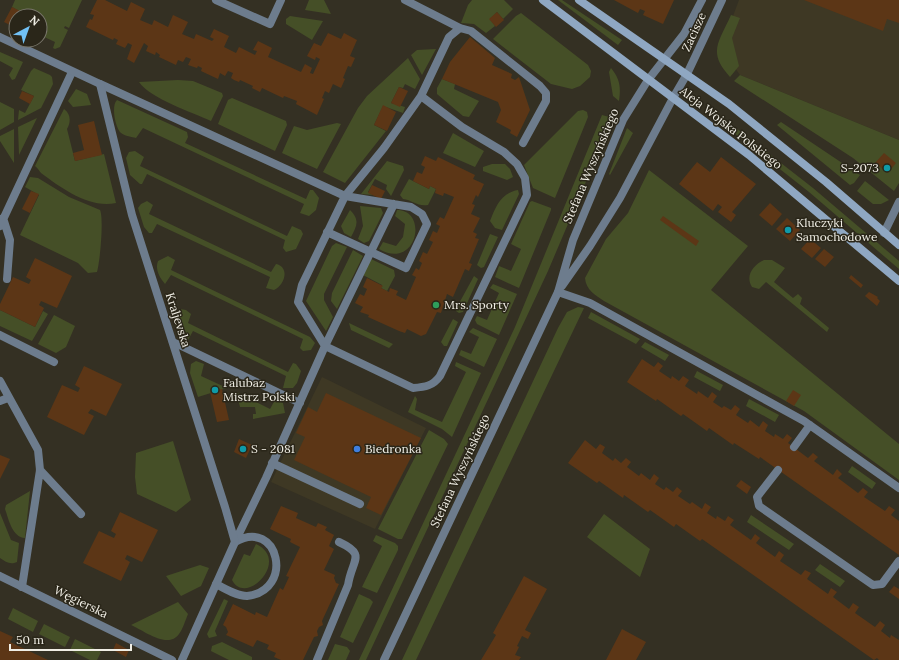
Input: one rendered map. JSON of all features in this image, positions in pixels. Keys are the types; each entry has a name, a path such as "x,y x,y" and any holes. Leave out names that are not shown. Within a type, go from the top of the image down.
{"main road":[{"name":"Aleja Wojska Polskiego","path":"543,0 749,155 899,281"},
{"name":"Aleja Wojska Polskiego","path":"578,0 687,74 762,130 899,245"}],"street":[{"path":"216,0 270,24 281,0"},
{"path":"405,0 460,28 471,31 540,86 546,93 546,101 523,143"},
{"name":"Zacisze","path":"665,60 684,34 702,0"},
{"name":"Zacisze","path":"687,74 722,0"},
{"path":"421,96 462,127 504,152 517,164 525,178 526,195 444,369 435,383 426,387 413,388 325,346 298,302 302,285 344,196 384,148 421,96 449,37 460,28"},
{"path":"0,37 72,72 344,196 411,207 422,214 427,224 406,268 327,232"},
{"name":"Stefana Wyszyńskiego","path":"384,660 558,292 573,240 623,120 648,80 665,60"},
{"path":"7,279 10,240 1,220 72,72"},
{"name":"Stefana Wyszyńskiego","path":"558,292 590,246 620,198 687,74"},
{"name":"Kraljevska","path":"100,84 132,215 235,542"},
{"path":"884,233 899,202"},
{"path":"182,660 325,346 394,204"},
{"path":"558,292 590,303 810,425 899,488"},
{"path":"0,335 54,362"},
{"path":"173,342 300,403"},
{"path":"0,380 8,398 38,450 40,470 22,587"},
{"path":"0,401 8,398"},
{"path":"794,447 810,425"},
{"path":"272,463 360,504"},
{"path":"40,470 82,514"},
{"path":"778,470 757,497 759,506 873,585 882,584 899,561"},
{"path":"216,584 238,594 248,596 267,587 275,578 277,566 271,546 264,540 250,536 235,542"},
{"path":"317,660 348,585 350,572 357,556 356,552 350,547 338,542"},
{"name":"Węgierska","path":"0,576 172,660"}],"shaded area":[{"path":"739,0 899,0 899,140 740,75 721,48"},
{"name":"Biedronka","path":"322,377 426,428 375,529 271,482"}],"green space":[{"path":"15,0 82,0 69,28 65,26 64,28 68,30 60,47 55,49 53,48 55,42 48,39 48,8 12,7"},
{"path":"309,0 324,0 331,14 305,10"},
{"path":"472,0 504,0 513,9 503,19 497,12 490,19 495,26 486,33 474,24 461,23 468,5"},
{"path":"558,0 562,0 622,40 618,45"},
{"path":"521,13 588,65 591,71 590,77 580,86 572,89 551,84 493,39 516,16"},
{"path":"731,15 740,18 732,38 739,66 730,77 719,61 717,47"},
{"path":"290,16 323,21 312,40 286,24 286,19"},
{"path":"436,49 422,75 411,55 417,50"},
{"path":"0,52 23,62 15,79 12,80 9,75 13,68 0,61"},
{"path":"408,58 420,79 415,89 405,84 403,88 399,87 391,103 405,107 403,113 383,106 374,125 386,131 345,183 323,172 358,108 367,96"},
{"path":"34,68 50,75 52,77 53,84 41,108 18,120 19,110 25,113 34,96 21,90"},
{"path":"611,68 619,83 619,101 613,96 609,72"},
{"path":"740,75 899,140 899,183 894,191 853,158 734,81"},
{"path":"442,79 455,84 454,89 479,101 469,117 463,116 437,94 437,88"},
{"path":"178,80 193,81 222,93 223,96 211,121 162,99 153,94 139,82"},
{"path":"76,89 87,94 91,105 73,107 68,101"},
{"path":"232,98 286,121 287,125 275,151 218,124 228,100"},
{"path":"117,100 187,132 188,137 185,143 306,199 310,190 313,190 319,198 316,210 309,216 300,213 304,204 143,128 136,138 121,133 114,116 114,107"},
{"path":"0,102 14,109 14,122 0,130"},
{"path":"64,109 70,118 67,129 75,161 104,154 116,203 96,203 76,196 49,179 35,166"},
{"path":"583,110 587,112 588,117 555,198 533,188 524,165 578,111"},
{"path":"602,115 613,118 548,271 366,660 359,660 515,327"},
{"path":"722,117 813,188 899,261 899,269 809,192 719,121"},
{"path":"37,118 19,155 18,127"},
{"path":"781,122 860,175 854,183 850,185 777,125"},
{"path":"337,123 341,124 317,169 282,153 294,126 307,130"},
{"path":"627,128 633,133 610,175 609,174"},
{"path":"14,129 14,163 0,141 0,136"},
{"path":"453,133 484,151 475,167 443,153"},
{"path":"135,151 144,157 140,166 287,236 292,226 301,230 303,234 296,249 286,252 283,248 285,240 147,174 142,184 140,184 130,175 126,158 129,152"},
{"path":"387,161 403,166 404,170 391,196 386,189 387,185 375,179 368,192 373,195 361,194"},
{"path":"492,164 505,164 510,169 513,177 507,180 483,171 483,167"},
{"path":"649,170 748,246 711,290 899,444 899,480 804,411 604,301 589,289 585,278 606,239 628,213"},
{"path":"30,177 38,178 69,197 100,210 102,230 97,272 88,273 78,263 20,235 39,195 25,187"},
{"path":"409,179 429,189 430,186 436,189 428,205 421,205 403,199 400,195"},
{"path":"865,181 889,200 881,204 873,204 857,191"},
{"path":"518,190 519,194 502,230 495,228 490,221 497,205 507,194"},
{"path":"147,201 153,205 149,214 271,272 276,264 280,266 284,272 281,284 274,290 266,288 270,277 157,224 152,233 149,233 144,227 138,208 141,204"},
{"path":"532,201 551,208 551,210 519,288 495,277 499,266 511,271 521,249 511,244 530,202"},
{"path":"360,206 381,208 383,213 369,241 364,243 358,239 363,226"},
{"path":"350,210 356,220 355,230 351,237 344,233 341,226"},
{"path":"397,210 407,213 413,219 415,228 414,238 410,246 402,252 392,254 379,249 383,242 396,246 403,237 405,224 395,216"},
{"path":"490,234 498,237 484,267 481,268 477,265"},
{"path":"336,243 347,247 324,294 324,300 333,317 326,331 306,301 332,246"},
{"path":"353,250 363,256 337,309 331,301 332,293"},
{"path":"168,256 175,260 171,270 310,337 315,343 311,350 303,351 300,348 303,339 171,275 165,284 158,273 157,264 158,261"},
{"path":"371,259 394,270 395,276 387,291 381,288 382,285 363,275"},
{"path":"764,260 772,260 785,268 774,282 793,298 798,294 802,298 800,304 829,328 827,332 766,282 759,289 752,287 749,279 751,271 756,265"},
{"path":"474,276 478,279 463,312 459,313 456,311 457,307"},
{"path":"493,284 517,294 499,335 477,324 475,320 477,316 487,320 499,293 490,288"},
{"path":"578,307 584,308 416,660 402,660 558,328 567,312"},
{"path":"180,309 186,310 191,314 188,323 288,372 293,363 296,364 301,371 297,383 293,388 283,388 286,376 193,331 188,340 186,340 178,331 173,320 173,313"},
{"path":"0,310 35,327 43,311 48,314 32,341 0,326"},
{"path":"591,312 640,339 636,344 588,318"},
{"path":"54,315 75,326 66,347 56,353 38,344"},
{"path":"453,319 458,322 447,346 444,346 441,342"},
{"path":"349,323 393,344 389,348 351,330"},
{"path":"473,328 497,339 484,367 459,355 461,350 471,354 479,337 469,332"},
{"path":"645,342 669,355 665,361 641,347"},
{"path":"196,361 204,364 201,376 227,388 198,397 190,373 191,364"},
{"path":"456,362 481,373 452,437 442,429 408,412 415,396 417,399 415,410 442,422 466,372 455,366"},
{"path":"697,371 723,385 720,391 694,377"},
{"path":"236,392 270,409 275,400 283,403 285,413 253,419 253,414 256,414 255,407 240,407"},
{"path":"749,399 779,415 775,422 746,406"},
{"path":"429,430 444,439 448,444 402,539 398,539 378,529"},
{"path":"173,441 191,500 176,512 137,494 135,477 136,453"},
{"path":"852,466 876,483 872,489 848,472"},
{"path":"30,491 25,538 17,535 14,531 5,509 6,505"},
{"path":"0,513 11,540 19,543 17,562 15,563 8,563 0,558"},
{"path":"604,514 650,549 640,577 587,537"},
{"path":"751,515 794,544 789,550 747,522"},
{"path":"376,535 395,543 398,546 398,550 377,593 362,587 382,546 373,541"},
{"path":"256,544 266,551 269,560 267,570 255,585 247,588 238,587 232,580 244,554 250,556"},
{"path":"820,564 845,581 840,587 815,570"},
{"path":"200,565 209,568 201,586 181,596 166,576"},
{"path":"359,594 373,602 353,643 340,637"},
{"path":"224,599 228,601 215,631 217,636 209,638 207,634"},
{"path":"178,602 188,614 179,634 174,638 162,640 131,625"},
{"path":"13,608 38,621 33,632 8,619"},
{"path":"44,624 70,637 65,647 39,634"},
{"path":"75,639 101,652 97,660 90,660 70,650"},
{"path":"222,642 252,657 252,660 229,660 211,651 212,646"},
{"path":"335,644 347,647 350,651 346,660 328,660"}],"building":[{"path":"97,0 105,0 127,11 131,2 145,9 140,20 152,25 154,20 168,27 173,15 188,22 182,34 194,39 196,34 212,41 214,39 210,37 214,29 229,36 224,47 236,53 239,47 255,55 257,51 253,50 258,41 272,48 268,57 301,72 305,64 312,68 310,73 313,74 320,59 316,57 315,60 307,56 314,43 321,46 328,33 341,39 344,33 357,40 350,56 355,58 351,67 348,66 341,88 333,84 329,93 325,91 322,98 324,99 317,115 296,104 297,101 284,96 283,98 262,88 260,92 252,88 253,86 240,80 239,82 234,80 231,78 233,73 228,71 225,76 220,73 218,79 201,71 202,68 198,66 197,68 188,65 191,59 186,57 183,62 178,60 176,65 159,57 160,55 156,52 155,55 146,51 148,46 144,43 134,63 127,59 132,45 128,43 125,48 116,44 118,40 114,38 113,40 86,27 90,19 92,20 94,15 90,14"},
{"path":"614,0 674,0 663,24 643,15 645,11 640,9 638,13"},
{"path":"804,0 899,0 899,23 887,19 883,31"},
{"path":"497,12 504,20 496,27 489,19"},
{"path":"8,14 8,24 4,22"},
{"path":"470,37 495,58 492,65 512,74 511,78 515,80 519,77 530,110 517,137 510,133 511,130 496,122 501,110 498,102 442,79 450,62"},
{"path":"399,87 408,91 400,107 391,103"},
{"path":"22,91 34,96 30,104 19,98"},
{"path":"383,105 396,112 387,131 374,125"},
{"path":"94,121 102,155 75,161 73,153 84,150 78,125"},
{"name":"S-2073","path":"884,153 896,163 888,173 875,163"},
{"path":"425,156 436,161 438,157 475,175 473,179 484,184 478,197 476,195 472,204 475,205 471,214 480,218 473,232 477,234 475,238 479,239 469,263 472,264 469,271 465,269 453,297 447,294 441,313 437,312 426,334 421,336 407,329 405,333 399,331 368,317 369,315 360,312 363,307 355,303 360,294 364,296 367,289 363,287 367,278 383,286 381,288 389,292 390,288 398,291 396,295 406,300 416,277 412,275 416,268 419,270 422,263 419,261 423,252 427,254 433,242 429,240 433,231 437,233 440,226 436,224 440,217 444,219 454,197 444,193 443,196 435,193 436,189 430,186 429,189 413,181 417,172 422,174 425,167 421,165"},
{"path":"721,157 756,184 732,212 736,215 731,222 718,212 722,207 718,204 713,211 679,184 697,162 710,172"},
{"path":"372,185 385,191 381,199 368,193"},
{"path":"31,191 39,194 30,213 22,209"},
{"path":"770,203 782,214 772,226 759,215"},
{"path":"663,216 699,241 696,246 660,220"},
{"name":"Kluczyki Samochodowe","path":"787,218 800,230 790,241 776,229"},
{"path":"810,239 821,248 812,258 801,249"},
{"path":"824,249 834,257 825,267 815,259"},
{"path":"35,258 72,276 57,308 41,301 39,305 44,308 35,327 0,310 0,304 13,277 29,284 31,280 26,277"},
{"path":"851,275 863,285 861,288 849,278"},
{"path":"869,292 878,297 877,298 880,301 877,306 865,296"},
{"path":"642,359 654,367 658,362 663,366 659,371 671,379 672,376 679,381 683,376 689,380 685,386 697,394 698,391 708,398 712,392 717,396 713,402 722,408 724,406 731,410 735,405 740,409 736,415 748,423 750,420 759,427 763,421 768,425 765,431 774,437 775,434 783,439 787,434 792,438 788,443 808,458 813,453 818,457 814,461 833,475 837,469 842,474 838,478 858,493 863,488 868,492 864,497 885,511 889,506 895,510 891,515 899,521 899,555 760,457 759,459 734,443 733,445 709,428 707,431 683,414 681,416 657,399 656,401 627,382"},
{"path":"84,366 122,384 106,416 91,409 88,413 94,416 84,435 47,417 62,385 78,392 80,388 75,385"},
{"path":"222,389 229,420 217,422 210,392"},
{"path":"793,390 801,395 794,406 786,401"},
{"name":"Biedronka","path":"326,393 421,438 381,515 366,508 371,497 294,460 305,437 296,433 308,407 317,412"},
{"name":"S - 2081","path":"239,439 252,445 246,458 234,452"},
{"path":"585,440 596,449 600,444 605,447 602,453 613,461 615,458 621,463 626,458 631,462 627,467 639,476 641,473 650,480 654,474 659,478 655,484 664,490 666,487 673,492 677,487 682,491 678,496 690,504 692,502 702,509 705,503 711,507 707,513 716,519 717,516 725,521 728,516 734,520 730,525 751,540 755,534 760,538 756,543 775,557 779,551 784,555 780,561 801,575 805,570 811,573 807,579 828,594 831,588 837,592 833,597 849,609 853,603 859,607 855,613 875,627 880,621 885,625 881,631 890,638 891,635 899,640 899,660 879,660 877,658 874,660 702,539 700,541 676,524 674,527 650,510 648,512 624,495 623,498 599,481 597,483 568,463"},
{"path":"0,455 10,459 0,479"},
{"path":"741,480 751,487 747,494 736,486"},
{"path":"281,506 298,513 296,518 316,527 318,523 327,527 325,530 334,535 329,546 334,549 324,570 335,575 334,578 336,583 339,584 322,621 323,625 319,627 317,631 318,636 314,637 303,660 281,660 274,657 276,653 267,649 269,645 257,640 253,647 226,635 228,632 226,627 223,625 233,604 255,615 256,612 267,617 280,588 283,590 289,577 286,576 300,547 290,542 291,539 270,529"},
{"path":"120,512 158,530 142,562 127,555 125,559 130,562 121,581 83,563 99,531 114,538 116,534 111,531"},
{"path":"524,576 547,589 525,630 531,633 528,639 522,636 517,646 519,647 515,655 521,657 519,660 481,660 496,635 493,633"},
{"path":"894,586 899,589 899,599 889,592"},
{"path":"622,629 646,642 636,660 606,660"},
{"path":"0,631 13,637 10,642 48,660 0,660"},
{"path":"116,643 129,650 126,657 113,650"}],"place":[{"name":"S-2073","path":"887,168"},
{"name":"Kluczyki Samochodowe","path":"788,230"},
{"name":"Mrs. Sporty","path":"436,305"},
{"name":"Falubaz Mistrz Polski","path":"215,390"},
{"name":"S - 2081","path":"243,449"},
{"name":"Biedronka","path":"357,449"}]}
